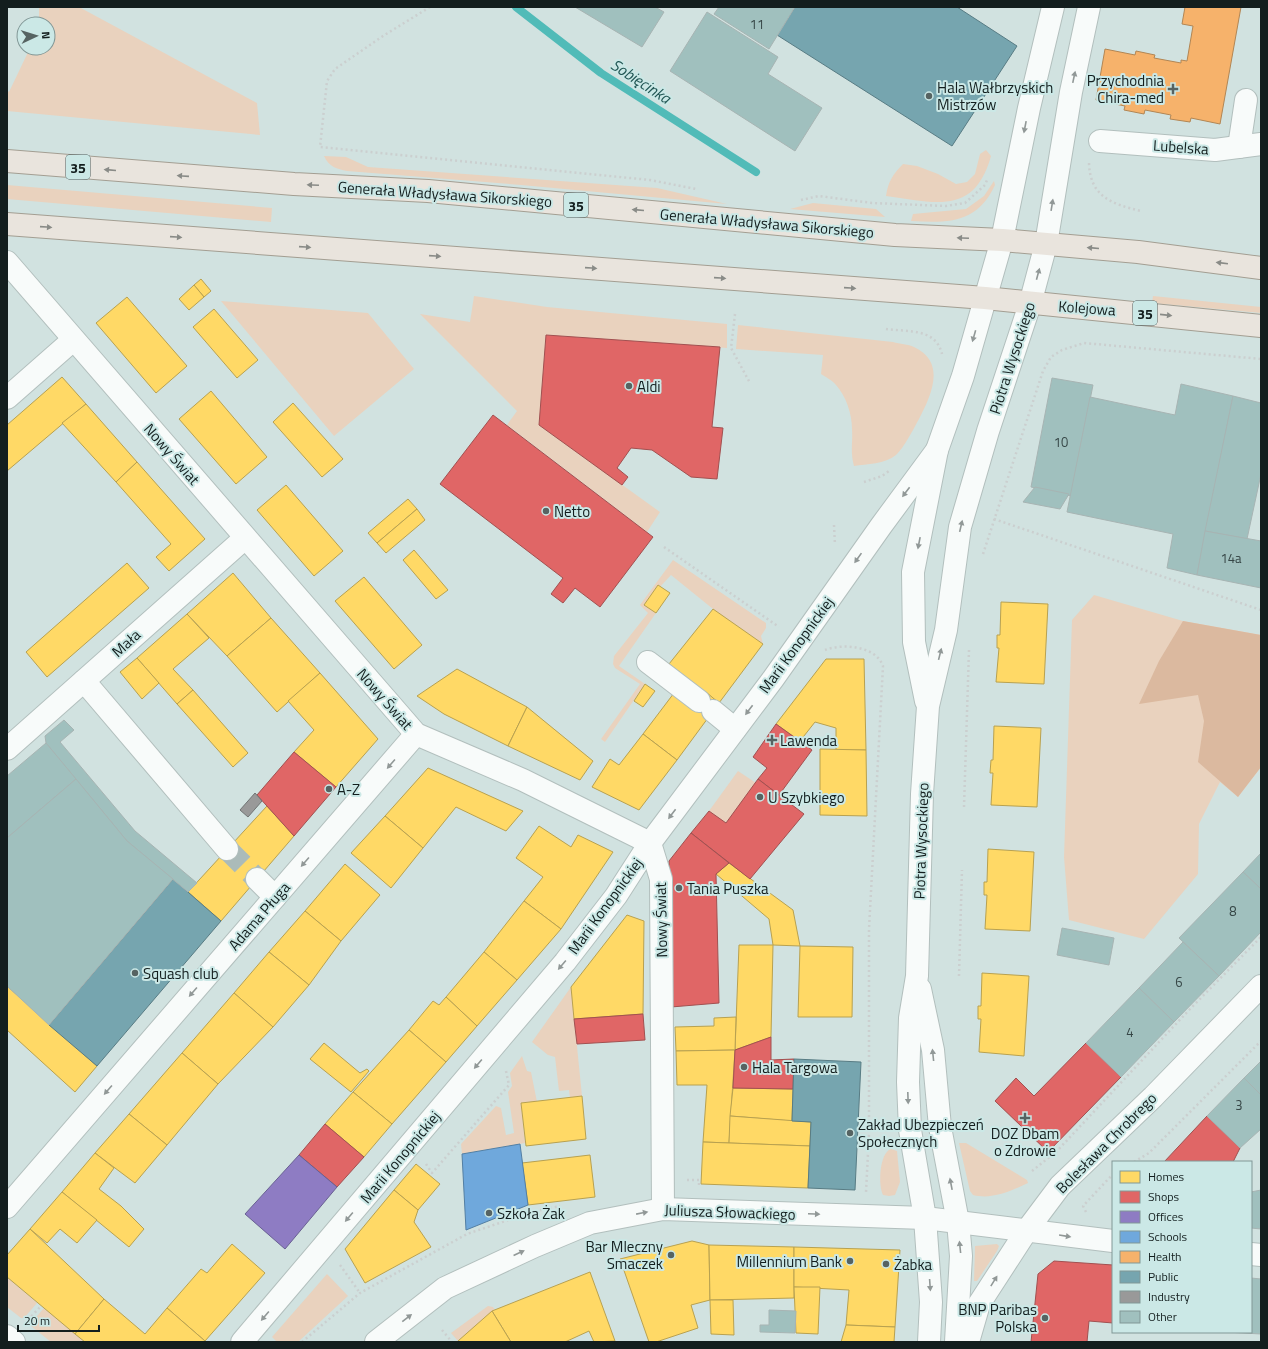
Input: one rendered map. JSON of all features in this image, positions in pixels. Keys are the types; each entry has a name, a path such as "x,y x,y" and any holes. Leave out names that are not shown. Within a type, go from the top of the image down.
{"main road":[{"name":"Generała Władysława Sikorskiego","path":"7,161 294,184 428,191 895,234 1002,240"},
{"name":"35","path":"7,224 985,298"},
{"name":"35","path":"1002,240 1155,254 1261,268"},
{"name":"Kolejowa","path":"985,298 1030,304 1132,312 1261,326"}],"street":[{"name":"Piotra Wysockiego","path":"928,706 914,642 913,572 937,450 963,376 1002,240 1029,108 1053,7"},
{"name":"Piotra Wysockiego","path":"929,1342 931,1302 925,1218 910,1130 908,1082 910,1018 917,976 922,794 928,706 946,630 960,527 990,425 1030,304 1046,244 1070,92 1089,7"},
{"path":"1240,147 1246,100"},
{"name":"Lubelska","path":"1094,148 1215,150 1261,144"},
{"name":"Nowy Świat","path":"7,262 73,340 416,734 523,780 650,843 661,879 663,1209"},
{"path":"7,398 73,340"},
{"name":"Marii Konopnickiej","path":"244,1342 565,962 616,896 650,843 937,450"},
{"name":"Mała","path":"7,749 245,538"},
{"path":"648,662 735,728"},
{"path":"84,681 227,849"},
{"name":"Adama Pługa","path":"7,1207 416,734"},
{"path":"257,879 275,897"},
{"name":"Piotra Wysockiego","path":"917,976 933,1050 940,1127 958,1222 961,1256 956,1342"},
{"name":"Bolesława Chrobrego","path":"968,1342 979,1304 1027,1230 1060,1186 1153,1097 1261,986"},
{"name":"Juliusza Słowackiego","path":"376,1342 445,1288 535,1246 590,1223 663,1209 925,1218"},
{"path":"925,1218 1112,1241"},
{"path":"7,1336 14,1342"}],"path":[{"path":"430,7 383,36 335,69 327,81 320,147 650,180"},
{"path":"1094,148 1093,185 1104,198 1122,207 1141,211"},
{"path":"899,204 946,206 965,204 985,186 987,179"},
{"path":"734,314 732,348 750,383"},
{"path":"886,329 921,333 932,337 940,345 943,358"},
{"path":"982,559 994,518 1043,371 1051,357 1062,350 1084,343 1261,359"},
{"path":"864,482 882,476 892,467"},
{"path":"994,518 1261,610"},
{"path":"664,547 781,629"},
{"path":"821,656 825,649 858,648 872,652 880,658 883,666 869,929"},
{"path":"964,807 969,649"},
{"path":"959,976 962,870"},
{"path":"1032,1171 1057,1151 1185,1014 1261,937"},
{"path":"1136,1161 1149,1154 1261,1041"},
{"path":"423,1161 432,1173 509,1085 506,1068"},
{"path":"1087,1213 1083,1206 1112,1175"},
{"path":"338,1263 360,1293"},
{"path":"27,1322 41,1306"},
{"path":"442,1330 452,1342"}],"shaded area":[{"path":"39,7 79,7 257,103 260,135 7,111 7,90 9,92 26,56 56,56 56,16 39,16"},
{"path":"986,150 991,156 984,175 974,189 963,197 950,201 936,202 886,196 888,186 892,178 903,164 917,166 938,174 956,184 967,182 975,174 980,154"},
{"path":"324,156 346,157 368,167 657,188 727,204 347,171 334,167 328,163"},
{"path":"994,181 995,185 988,198 970,214 949,221 911,221 913,214 966,209 984,196"},
{"path":"7,185 272,208 271,222 7,199"},
{"path":"813,203 876,209 885,217 790,209"},
{"path":"474,296 547,307 727,324 727,348 546,335 539,425 660,512 647,532 507,425 517,411 420,314 470,322"},
{"path":"1153,296 1261,307 1261,313 1152,303"},
{"path":"221,301 368,313 414,369 334,436"},
{"path":"738,325 893,342 912,346 924,353 930,361 933,370 931,390 919,419 902,448 896,455 887,460 854,466 850,411 840,389 821,374 823,355 736,349"},
{"path":"673,560 766,623 766,628 761,636 763,644 713,609 671,575 660,587 658,585 645,605 656,613 619,666 645,684 605,742 601,739 640,684 615,668 613,664 614,656 648,613 640,605"},
{"path":"1094,595 1183,621 1261,635 1261,767 1238,797 1220,782 1199,824 1198,874 1144,939 1069,920 1064,857 1072,620"},
{"path":"1183,621 1261,635 1261,767 1238,797 1198,762 1204,721 1198,695 1139,704 1159,661"},
{"path":"738,771 756,783 726,823 709,811"},
{"path":"571,987 582,1096 570,1098 569,1090 559,1091 555,1057 548,1055 532,1042"},
{"path":"522,1056 527,1071 531,1072 537,1102 521,1103 525,1143 462,1154 461,1144 496,1106 501,1108 506,1135 514,1133 508,1092 512,1086 510,1073"},
{"path":"959,1143 966,1143 1027,1180 1028,1183 1008,1192 994,1196 973,1195 970,1191"},
{"path":"891,1149 897,1151 900,1182 895,1195 889,1196 883,1195 881,1191 880,1178 884,1157"},
{"path":"997,1244 999,1246 997,1251 977,1281 974,1281 975,1246"},
{"path":"327,1274 348,1296 298,1342 277,1342 272,1337"},
{"path":"7,1277 37,1303 24,1318 21,1318 7,1307"},
{"path":"488,1306 493,1307 495,1310 458,1341 451,1333"},
{"path":"44,1308 85,1342 51,1342 31,1326 31,1323"}],"building: Homes":[{"path":"201,279 211,291 204,297 194,285"},
{"path":"194,285 204,297 189,310 179,299"},
{"path":"127,297 187,366 156,393 96,323"},
{"path":"214,309 258,360 237,378 193,327"},
{"path":"62,377 86,404 7,471 7,425"},
{"path":"211,391 267,457 236,484 179,419"},
{"path":"293,403 343,459 322,477 273,422"},
{"path":"86,404 137,462 116,482 62,423"},
{"path":"137,462 205,539 169,571 156,557 171,544 116,482"},
{"path":"286,485 343,551 314,576 257,510"},
{"path":"408,499 417,509 377,543 368,533"},
{"path":"417,509 425,520 386,553 377,543"},
{"path":"414,550 448,590 436,599 403,560"},
{"path":"127,563 149,588 47,677 26,652"},
{"path":"233,573 271,618 227,656 187,614"},
{"path":"364,577 422,645 394,669 335,601"},
{"path":"658,585 670,593 656,613 644,605"},
{"path":"1001,602 1048,604 1044,684 996,682 999,648 997,648 997,635 1000,635"},
{"path":"713,609 763,644 719,703 669,664"},
{"path":"187,614 209,638 173,669 193,690 177,704 137,658"},
{"path":"271,618 320,673 277,712 227,656"},
{"path":"137,658 159,683 142,699 120,672"},
{"path":"826,659 864,659 866,750 836,750 836,728 815,722 800,741 776,724"},
{"path":"457,669 527,707 508,746 444,714 417,696"},
{"path":"320,673 378,739 336,787 294,752 314,730 288,701"},
{"path":"645,684 655,691 643,707 634,701"},
{"path":"193,690 248,753 233,767 177,704"},
{"path":"706,692 719,703 677,760 643,734 674,693"},
{"path":"527,707 593,761 580,780 508,746"},
{"path":"994,726 1041,728 1037,807 991,805 993,773 990,773 991,760 993,760"},
{"path":"643,734 677,760 639,810 592,787 610,759 619,765"},
{"path":"820,749 866,750 867,816 820,815"},
{"path":"428,768 523,811 506,831 456,807 423,848 385,816"},
{"path":"267,806 294,836 221,921 188,892"},
{"path":"385,816 423,848 391,888 351,853"},
{"path":"539,826 571,847 578,835 613,852 561,929 524,901 543,877 516,858"},
{"path":"988,849 1034,852 1030,931 985,929 987,895 984,895 984,882 987,882"},
{"path":"729,863 793,910 800,946 773,945 769,919 716,874"},
{"path":"345,864 380,895 341,941 305,911"},
{"path":"524,901 561,929 517,980 484,952"},
{"path":"305,911 341,941 309,985 269,952"},
{"path":"627,915 644,921 643,1014 574,1019 571,987"},
{"path":"739,945 773,945 771,1037 735,1050"},
{"path":"800,946 853,947 852,1017 798,1017"},
{"path":"269,952 309,985 273,1027 234,993"},
{"path":"484,952 517,980 477,1026 446,997"},
{"path":"982,973 1029,976 1024,1056 979,1052 981,1019 978,1019 978,1006 981,1006"},
{"path":"7,986 97,1066 75,1092 7,1030"},
{"path":"234,993 273,1027 218,1084 182,1053"},
{"path":"446,997 477,1026 446,1062 409,1030 433,1001 439,1005"},
{"path":"736,1017 735,1050 676,1051 675,1027 714,1026 714,1018"},
{"path":"409,1030 446,1062 392,1124 353,1092"},
{"path":"324,1043 360,1073 367,1069 369,1071 351,1092 310,1059"},
{"path":"735,1050 729,1143 703,1142 707,1085 677,1085 676,1051"},
{"path":"182,1053 218,1084 167,1145 129,1114"},
{"path":"733,1088 793,1089 792,1121 730,1116"},
{"path":"353,1092 392,1124 364,1157 325,1124"},
{"path":"582,1096 586,1139 526,1146 521,1103"},
{"path":"129,1114 167,1145 135,1183 95,1153"},
{"path":"730,1116 811,1122 810,1146 729,1143"},
{"path":"703,1142 810,1146 808,1188 701,1184"},
{"path":"95,1153 114,1168 99,1189 121,1206 144,1229 129,1247 62,1192"},
{"path":"590,1155 595,1197 528,1205 522,1163"},
{"path":"416,1164 440,1184 418,1210 394,1190"},
{"path":"394,1190 418,1210 414,1222 431,1247 365,1283 345,1249"},
{"path":"62,1192 97,1220 77,1243 60,1229 47,1243 30,1229"},
{"path":"30,1229 104,1299 75,1334 7,1277 7,1255"},
{"path":"692,1241 709,1245 710,1300 691,1305 698,1328 656,1342 649,1342 620,1259"},
{"path":"232,1244 265,1273 205,1341 167,1308 201,1269 207,1273"},
{"path":"709,1245 794,1247 794,1298 710,1300"},
{"path":"794,1247 900,1250 895,1327 846,1325 849,1290 794,1287"},
{"path":"590,1272 615,1341 594,1342 589,1331 565,1342 511,1342 492,1311"},
{"path":"794,1287 820,1287 818,1334 796,1333"},
{"path":"104,1299 145,1334 167,1308 205,1341 85,1342 75,1334"},
{"path":"710,1300 733,1300 734,1335 711,1334"},
{"path":"492,1311 511,1342 457,1342 458,1341"},
{"path":"846,1325 895,1327 894,1342 841,1342"}],"building: Shops":[{"name":"Aldi","path":"546,335 720,347 712,427 723,428 717,479 691,477 652,450 631,448 617,468 628,477 622,485 539,425"},
{"name":"Netto","path":"493,415 653,537 600,607 575,588 563,603 551,594 563,578 440,484"},
{"path":"776,724 812,750 779,795 758,779 767,768 753,757"},
{"path":"294,752 336,787 294,836 257,795"},
{"path":"758,779 804,814 750,879 691,833 709,811 726,823"},
{"path":"691,833 729,863 716,874 719,1003 671,1007 669,861"},
{"path":"643,1014 645,1040 577,1044 574,1019"},
{"path":"771,1037 771,1060 794,1059 793,1089 733,1088 735,1050"},
{"path":"1086,1043 1121,1077 1048,1152 995,1101 1016,1078 1034,1096"},
{"path":"1207,1116 1240,1148 1234,1161 1165,1161"},
{"path":"325,1124 364,1157 337,1187 299,1155"},
{"path":"1054,1261 1112,1265 1112,1323 1089,1321 1087,1342 1031,1342 1038,1274"}],"building: Offices":[{"path":"299,1155 337,1187 285,1249 245,1214"}],"building: Schools":[{"path":"520,1144 528,1205 466,1230 462,1154"}],"building: Health":[{"path":"1185,7 1241,7 1220,124 1191,118 1190,122 1170,119 1171,115 1145,110 1144,114 1124,110 1125,106 1096,100 1105,49 1135,55 1136,51 1155,55 1154,58 1181,63 1181,60 1187,61 1193,26 1182,24"}],"building: Public":[{"name":"Hala Wałbrzyskich Mistrzów","path":"795,7 957,7 1017,46 952,146 777,35"},
{"name":"Squash club","path":"173,879 221,921 97,1066 49,1025"},
{"path":"794,1059 861,1062 855,1190 808,1188 811,1122 792,1121"}],"building: Industry":[{"path":"255,793 262,801 248,817 240,810"}],"building: Other":[{"path":"575,7 655,7 664,12 642,47"},
{"path":"719,7 795,7 769,49 714,14"},
{"path":"707,12 778,57 768,74 822,108 795,151 670,71"},
{"path":"1052,378 1093,385 1071,496 1031,487"},
{"path":"1181,384 1233,396 1197,575 1167,568 1173,534 1067,512 1090,397 1175,415"},
{"path":"1233,396 1261,403 1261,474 1247,539 1205,531"},
{"path":"1035,487 1069,494 1060,509 1023,502"},
{"path":"1205,531 1261,541 1261,588 1197,575"},
{"path":"64,720 74,730 60,742 135,831 197,883 188,892 127,841 46,743 45,736"},
{"path":"46,743 76,779 7,838 7,776"},
{"path":"76,779 127,841 173,879 49,1025 7,986 7,838"},
{"path":"1261,853 1261,889 1243,872"},
{"path":"1243,872 1261,889 1261,932 1219,976 1179,938"},
{"path":"1062,928 1114,938 1109,965 1057,955"},
{"path":"1183,942 1219,976 1174,1022 1139,988"},
{"path":"1139,988 1174,1022 1121,1077 1086,1043"},
{"path":"1261,1061 1261,1095 1244,1078"},
{"path":"1244,1078 1261,1095 1261,1129 1240,1148 1207,1116"},
{"path":"1261,1190 1261,1229 1252,1228 1252,1192"},
{"path":"1252,1278 1261,1279 1261,1334 1244,1333 1252,1333"},
{"path":"769,1310 796,1311 795,1333 760,1332 760,1325 769,1325"}],"waterway":[{"name":"Sobięcinka","path":"516,7 601,73 756,172"}],"tunnel":[{"path":"227,849 257,879"}],"place":[{"name":"Przychodnia Chira-med","path":"1173,89"},
{"name":"Hala Wałbrzyskich Mistrzów","path":"929,96"},
{"name":"Aldi","path":"629,386"},
{"name":"Netto","path":"546,511"},
{"name":"Lawenda","path":"772,740"},
{"name":"A-Z","path":"329,789"},
{"name":"U Szybkiego","path":"760,797"},
{"name":"Tania Puszka","path":"679,888"},
{"name":"Squash club","path":"135,973"},
{"name":"Hala Targowa","path":"744,1067"},
{"name":"DOZ Dbam o Zdrowie","path":"1025,1118"},
{"name":"Zakład Ubezpieczeń Społecznych","path":"850,1133"},
{"name":"Szkoła Żak","path":"489,1213"},
{"name":"Bar Mleczny Smaczek","path":"671,1255"},
{"name":"Millennium Bank","path":"850,1261"},
{"name":"Żabka","path":"886,1264"},
{"name":"BNP Paribas Polska","path":"1045,1318"}]}
